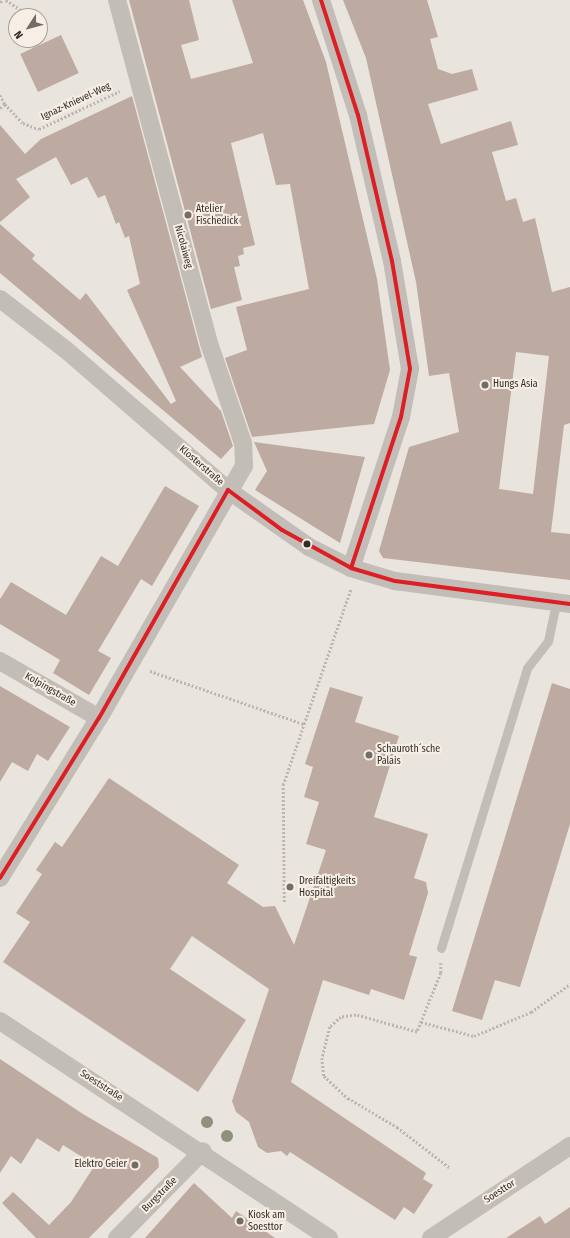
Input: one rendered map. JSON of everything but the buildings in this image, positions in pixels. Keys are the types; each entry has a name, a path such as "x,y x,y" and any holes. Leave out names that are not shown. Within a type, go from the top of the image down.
{"street":[{"name":"Nicolaiweg","path":"0,878 100,718 228,490 244,466 243,443 209,343 117,0"},
{"path":"322,0 358,115 392,262 410,369 401,418 354,569"},
{"name":"Klosterstraße","path":"0,299 65,349 228,490 282,530 354,569 395,581 563,604"},
{"name":"Kolpingstraße","path":"0,661 100,718"},
{"name":"Soeststraße","path":"0,1021 203,1151"},
{"name":"Soesttor","path":"431,1238 570,1146"},
{"path":"203,1151 329,1238"},
{"name":"Burgstraße","path":"117,1238 203,1151"}],"lane":[{"path":"441,948 526,668 548,641 563,604"}],"path":[{"path":"0,2 4,0 17,8"},
{"name":"Ignaz-Knievel-Weg","path":"0,95 23,123 39,129 138,82"},
{"path":"0,108 6,104"},
{"path":"284,902 283,785 354,569"},
{"path":"130,664 304,724"},
{"path":"441,948 441,973 417,1032 356,1015 341,1017 330,1027 322,1058 324,1076 348,1098 397,1127 449,1167"},
{"path":"421,1022 474,1036 531,1012 570,984"}],"transit line":[{"path":"321,0 358,115 392,261 410,369 401,417 351,568"},
{"path":"0,878 99,718 228,490 282,530 351,568 395,581 570,604"}],"place":[{"name":"Atelier Fischedick","path":"188,215"},
{"name":"Hungs Asia","path":"485,385"},
{"name":"Schauroth´sche Palais","path":"369,755"},
{"name":"Dreifaltigkeits Hospital","path":"290,887"},
{"name":"Elektro Geier","path":"135,1165"},
{"name":"Kiosk am Soesttor","path":"240,1221"}]}
